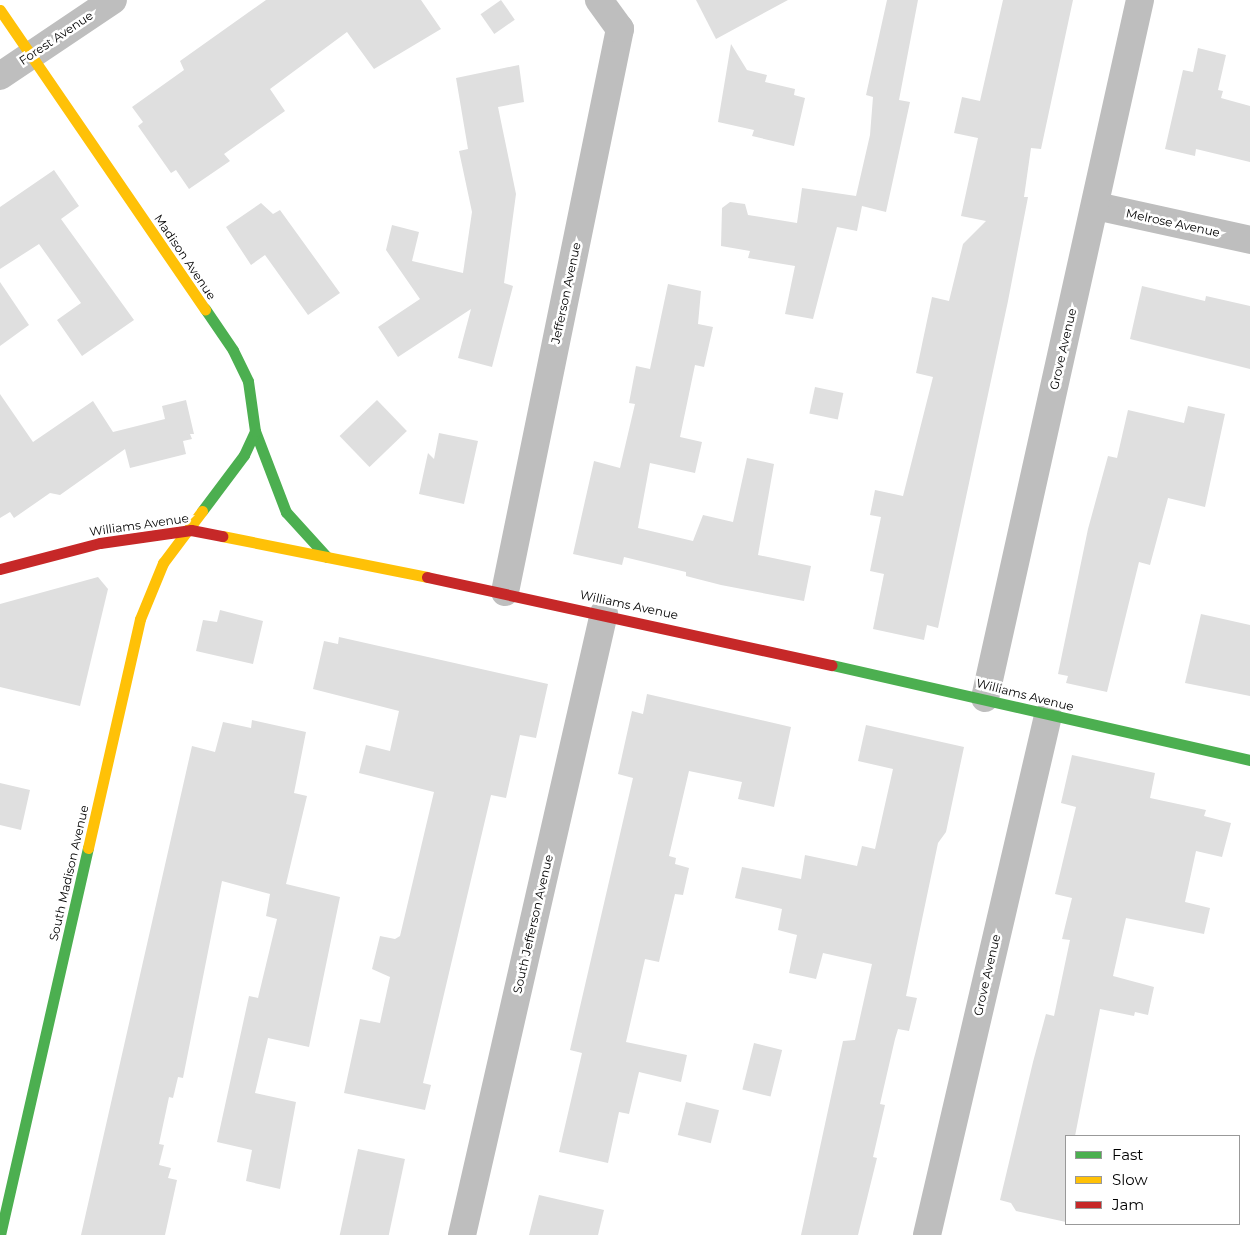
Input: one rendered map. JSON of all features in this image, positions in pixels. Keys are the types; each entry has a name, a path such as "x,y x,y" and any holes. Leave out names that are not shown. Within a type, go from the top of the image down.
{"street":[{"name":"Forest Avenue","path":"0,76 112,0"},
{"name":"Jefferson Avenue","path":"505,592 620,30 599,0"},
{"name":"Grove Avenue","path":"985,698 1096,206 1140,0"},
{"name":"Madison Avenue","path":"0,10 233,350 248,381 256,431 286,512 327,557"},
{"name":"Melrose Avenue","path":"1096,206 1250,240"},
{"path":"191,530 213,493 244,455 256,431"},
{"name":"Williams Avenue","path":"0,569 100,543 191,530 604,613 985,698 1048,716 1250,760"},
{"name":"South Madison Avenue","path":"0,1235 140,619 163,562 191,530"},
{"name":"South Jefferson Avenue","path":"462,1235 604,613"},
{"name":"Grove Avenue","path":"927,1235 1048,716"}],"building":[{"path":"266,0 421,0 441,29 374,69 347,32 270,89 285,111 224,154 230,161 189,189 176,170 171,173 138,126 143,122 132,107 184,70 180,61"},
{"path":"501,0 515,20 494,34 481,14"},
{"path":"696,0 788,0 716,39"},
{"path":"887,0 918,0 899,100 910,102 886,212 862,206 857,231 837,227 813,319 785,314 795,266 748,258 750,251 721,246 722,208 730,202 745,204 748,215 797,223 802,188 856,196 870,135 873,97 866,95"},
{"path":"1003,0 1073,0 1041,149 1031,148 1024,197 1028,197 1008,301 938,628 927,625 924,640 873,629 884,574 870,571 881,517 870,515 875,490 903,496 933,377 916,373 932,297 949,301 963,244 986,221 961,216 978,138 954,133 962,97 980,101"},
{"path":"731,44 747,70 767,75 765,82 795,89 794,95 805,98 794,146 752,136 754,130 718,122"},
{"path":"1198,48 1226,55 1218,90 1223,91 1221,98 1250,106 1250,162 1196,149 1195,156 1165,149 1183,70 1193,72"},
{"path":"519,65 524,102 498,107 516,194 504,283 513,286 492,367 458,358 471,309 398,357 378,327 420,299 386,250 392,225 419,232 412,261 463,273 472,212 459,151 468,149 456,78"},
{"path":"54,170 79,206 61,219 134,320 82,356 57,320 81,303 39,244 0,269 0,207"},
{"path":"261,203 273,214 280,210 340,293 308,315 265,255 251,265 226,227"},
{"path":"0,282 29,325 0,346"},
{"path":"668,284 701,291 698,324 713,327 704,367 695,365 680,437 702,442 695,473 650,463 638,528 693,541 703,515 733,522 747,458 774,464 758,555 811,566 804,601 721,585 686,576 686,572 624,557 622,565 573,554 594,461 620,468 635,404 629,403 636,366 650,369"},
{"path":"1142,286 1205,301 1206,296 1250,306 1250,369 1130,339"},
{"path":"815,387 843,393 838,419 809,413"},
{"path":"0,394 33,442 93,401 113,432 165,419 162,406 186,400 194,434 190,434 192,439 183,441 186,454 130,468 125,449 60,495 50,493 14,518 10,512 0,518"},
{"path":"377,400 407,431 369,467 340,436"},
{"path":"1188,406 1225,414 1205,507 1168,498 1150,565 1139,562 1107,692 1066,683 1068,676 1058,674 1088,529 1108,456 1117,458 1128,410 1184,423"},
{"path":"439,433 478,441 464,504 419,494 428,453 434,459"},
{"path":"98,577 108,589 80,706 0,687 0,604"},
{"path":"220,610 263,621 253,664 196,651 203,620 217,622"},
{"path":"1201,614 1250,625 1250,696 1185,683"},
{"path":"339,637 548,684 536,738 520,735 506,798 491,795 423,1083 431,1085 425,1110 344,1093 360,1019 380,1023 390,977 372,969 380,936 395,939 400,936 434,792 359,773 366,745 390,751 399,711 313,689 324,641 338,644"},
{"path":"647,694 791,727 774,807 738,799 742,782 689,771 669,856 676,858 675,864 689,868 683,895 675,894 659,962 645,959 626,1042 687,1055 681,1082 639,1072 629,1114 619,1112 608,1163 559,1152 582,1053 570,1050 633,778 618,774 632,711 643,714"},
{"path":"252,720 306,732 294,793 307,796 286,884 340,897 309,1047 268,1038 255,1093 296,1102 280,1189 246,1181 252,1150 217,1142 249,996 258,998 277,919 266,916 270,894 222,881 183,1078 178,1077 173,1098 169,1097 159,1144 164,1145 159,1165 171,1168 168,1178 177,1180 165,1235 81,1235 192,746 215,752 223,722 251,728"},
{"path":"866,725 964,747 946,832 938,843 906,996 917,998 909,1031 898,1029 895,1039 880,1104 885,1105 873,1157 877,1158 858,1235 801,1235 843,1041 855,1040 872,964 823,953 816,979 789,973 797,935 778,930 782,909 735,898 742,867 801,879 805,855 857,866 862,846 875,849 893,769 858,761"},
{"path":"1072,755 1155,773 1150,798 1206,810 1204,816 1231,823 1222,857 1196,851 1185,902 1210,908 1204,934 1126,918 1113,976 1154,987 1148,1015 1135,1012 1134,1016 1100,1009 1075,1135 1065,1135 1065,1222 1016,1211 1011,1203 1000,1200 1046,1014 1054,1016 1070,940 1062,939 1072,898 1055,894 1076,807 1061,803"},
{"path":"0,783 30,790 21,830 0,825"},
{"path":"754,1043 782,1050 771,1097 742,1090"},
{"path":"686,1102 719,1110 711,1143 678,1135"},
{"path":"358,1149 405,1159 389,1235 340,1235"},
{"path":"539,1195 604,1210 598,1235 529,1235"}],"traffic: fast":[{"path":"202,511 244,455 255,431 248,381 233,350 205,309"},
{"path":"255,431 286,512 327,557"},
{"path":"832,665 1250,760"},
{"path":"0,1235 88,848"}],"traffic: slow":[{"path":"0,10 205,309"},
{"path":"88,848 140,619 163,563 202,511"},
{"path":"222,536 427,577"}],"traffic: jam":[{"path":"0,569 100,543 191,530 222,536"},
{"path":"427,577 832,665"}]}
